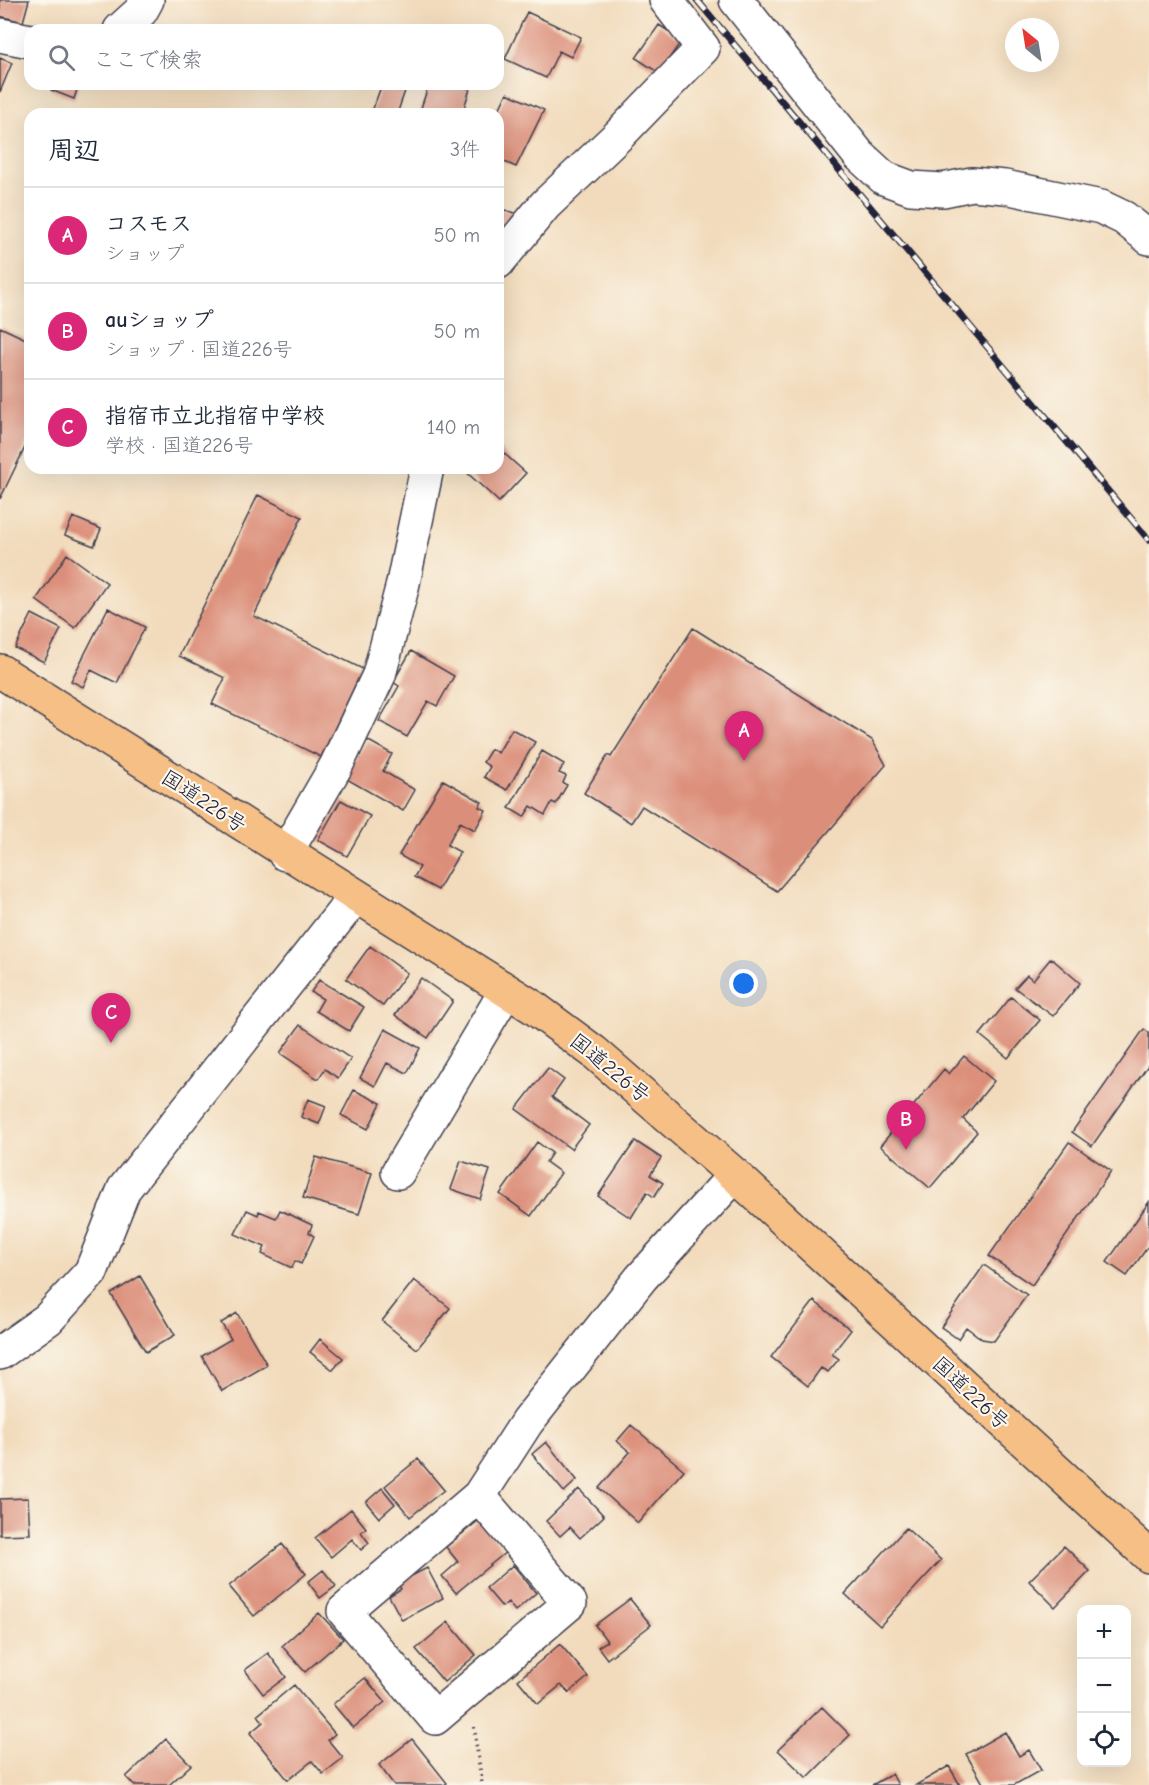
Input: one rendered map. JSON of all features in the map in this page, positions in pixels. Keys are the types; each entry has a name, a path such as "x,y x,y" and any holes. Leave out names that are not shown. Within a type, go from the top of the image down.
{"highway":[{"name":"国道226号","path":"0,671 285,854 506,991 594,1052 735,1175 1149,1556"}],"street":[{"path":"127,24 141,11 147,0"},
{"path":"504,255 545,205 619,135 702,48 666,0"},
{"path":"748,5 860,155 884,178 911,188 943,190 972,184 1005,187 1101,207 1124,219 1149,238"},
{"path":"0,36 24,40"},
{"path":"285,854 336,766 379,675 402,588 426,474"},
{"path":"0,1353 48,1319 90,1272 124,1189 354,897"},
{"path":"398,1172 506,991"},
{"path":"479,1496 570,1603 435,1718 344,1611 479,1496 527,1422 641,1278 735,1175"}],"path":[{"path":"468,1691 482,1785"}],"building":[{"path":"0,0 29,0 23,22 0,16"},
{"path":"527,12 581,37 571,57 559,51 546,78 505,59"},
{"path":"659,25 682,40 659,73 636,58"},
{"path":"0,58 12,63 0,92"},
{"path":"51,90 77,90 74,99"},
{"path":"380,90 405,91 399,108 373,108"},
{"path":"427,90 470,90 464,108 421,108"},
{"path":"507,93 544,110 516,167 504,162 504,108 500,108"},
{"path":"504,210 518,214 504,232"},
{"path":"0,327 24,338 24,449 0,499"},
{"path":"504,453 526,473 499,502 469,474 504,474"},
{"path":"258,495 302,517 254,616 363,669 321,757 212,704 225,678 179,656"},
{"path":"73,517 101,529 94,546 65,535"},
{"path":"67,554 107,583 75,628 36,600"},
{"path":"108,608 145,627 117,683 91,670 83,687 71,681"},
{"path":"32,614 61,629 44,662 15,648"},
{"path":"693,628 872,740 886,765 777,891 642,806 631,823 584,793 608,755 611,757"},
{"path":"411,651 454,676 437,706 428,701 407,737 379,721 399,686 393,682"},
{"path":"512,729 535,742 507,790 484,777 490,767 483,762 491,749 498,753"},
{"path":"367,740 392,754 383,771 415,790 403,811 345,778"},
{"path":"542,751 564,764 559,773 566,776 563,783 567,785 556,804 552,802 545,815 531,806 524,817 509,808"},
{"path":"443,780 482,802 479,807 486,810 475,830 460,822 447,845 460,852 438,890 414,877 420,867 399,855"},
{"path":"341,800 370,816 347,856 318,840"},
{"path":"370,946 407,973 383,1006 346,979"},
{"path":"1051,958 1080,983 1053,1016 1015,988 1027,975 1033,980"},
{"path":"421,978 453,1001 428,1038 395,1015"},
{"path":"319,980 364,1007 349,1031 316,1011 323,999 311,992"},
{"path":"1011,997 1040,1020 1008,1058 980,1035"},
{"path":"300,1025 351,1059 338,1078 325,1069 318,1079 280,1053"},
{"path":"385,1029 420,1048 407,1073 387,1063 375,1086 360,1078"},
{"path":"1144,1029 1149,1033 1149,1064 1092,1146 1072,1132"},
{"path":"964,1056 994,1081 963,1119 977,1132 930,1188 880,1146 944,1069 949,1074"},
{"path":"548,1068 564,1080 552,1097 589,1125 571,1149 516,1109"},
{"path":"354,1090 381,1103 368,1129 341,1115"},
{"path":"308,1099 326,1106 319,1124 301,1117"},
{"path":"635,1141 661,1158 650,1175 663,1183 654,1197 647,1192 631,1218 598,1196"},
{"path":"537,1142 552,1153 546,1162 561,1173 531,1216 500,1194"},
{"path":"1069,1142 1111,1171 1032,1285 989,1256"},
{"path":"316,1157 372,1173 359,1214 303,1198"},
{"path":"461,1161 490,1170 480,1199 451,1189"},
{"path":"1149,1202 1149,1245 1127,1276 1107,1262"},
{"path":"247,1210 258,1215 259,1211 276,1218 280,1210 312,1225 309,1233 314,1236 301,1264 295,1261 292,1268 262,1254 265,1247 235,1234"},
{"path":"984,1265 1027,1295 994,1341 982,1339 966,1327 958,1339 941,1327"},
{"path":"140,1276 175,1335 146,1352 111,1294"},
{"path":"414,1280 450,1308 417,1349 382,1321"},
{"path":"814,1301 851,1330 832,1354 839,1359 828,1372 821,1368 808,1386 771,1357"},
{"path":"237,1313 267,1365 222,1391 202,1356 231,1339 221,1323"},
{"path":"320,1339 343,1358 333,1370 310,1352"},
{"path":"631,1425 684,1470 638,1523 599,1488 630,1452 617,1441"},
{"path":"546,1442 577,1480 564,1492 532,1454"},
{"path":"418,1459 444,1490 410,1517 385,1486"},
{"path":"382,1488 395,1504 379,1518 366,1502"},
{"path":"579,1489 604,1516 580,1538 570,1527 560,1536 546,1521"},
{"path":"28,1498 30,1534 0,1535 0,1499"},
{"path":"351,1509 366,1528 361,1532 369,1543 361,1550 352,1539 331,1557 315,1538"},
{"path":"479,1520 506,1552 456,1593 442,1576 458,1562 446,1547"},
{"path":"906,1528 941,1560 880,1626 845,1594"},
{"path":"282,1544 306,1574 254,1616 229,1586"},
{"path":"1064,1546 1090,1571 1055,1607 1029,1581"},
{"path":"513,1565 536,1593 515,1611 508,1602 502,1607 486,1588"},
{"path":"427,1568 443,1598 402,1620 389,1596 401,1589 398,1583"},
{"path":"323,1570 336,1586 320,1598 308,1582"},
{"path":"630,1599 651,1625 607,1659 598,1647 607,1641 595,1625"},
{"path":"319,1613 343,1639 305,1672 282,1646"},
{"path":"448,1622 476,1655 444,1682 416,1649"},
{"path":"560,1644 588,1677 569,1693 561,1685 538,1704 518,1680"},
{"path":"268,1653 286,1677 263,1694 245,1670"},
{"path":"365,1678 385,1702 353,1728 333,1704"},
{"path":"294,1685 335,1734 328,1740 343,1758 323,1774 312,1761 288,1780 250,1733 263,1722 258,1715"},
{"path":"822,1707 850,1735 807,1778 778,1750"},
{"path":"1005,1732 1019,1756 1029,1750 1041,1770 1014,1785 984,1785 966,1754"},
{"path":"166,1739 191,1765 169,1785 134,1785 126,1777"},
{"path":"412,1739 447,1783 444,1785 394,1785 379,1765"},
{"path":"949,1766 960,1785 916,1785"},
{"path":"892,1774 898,1785 872,1785"}],"railway":[{"path":"697,0 1149,540"}],"place":[{"name":"コスモス","path":"744,761"},
{"name":"指宿市立北指宿中学校","path":"111,1043"},
{"name":"auショップ","path":"906,1150"}]}
